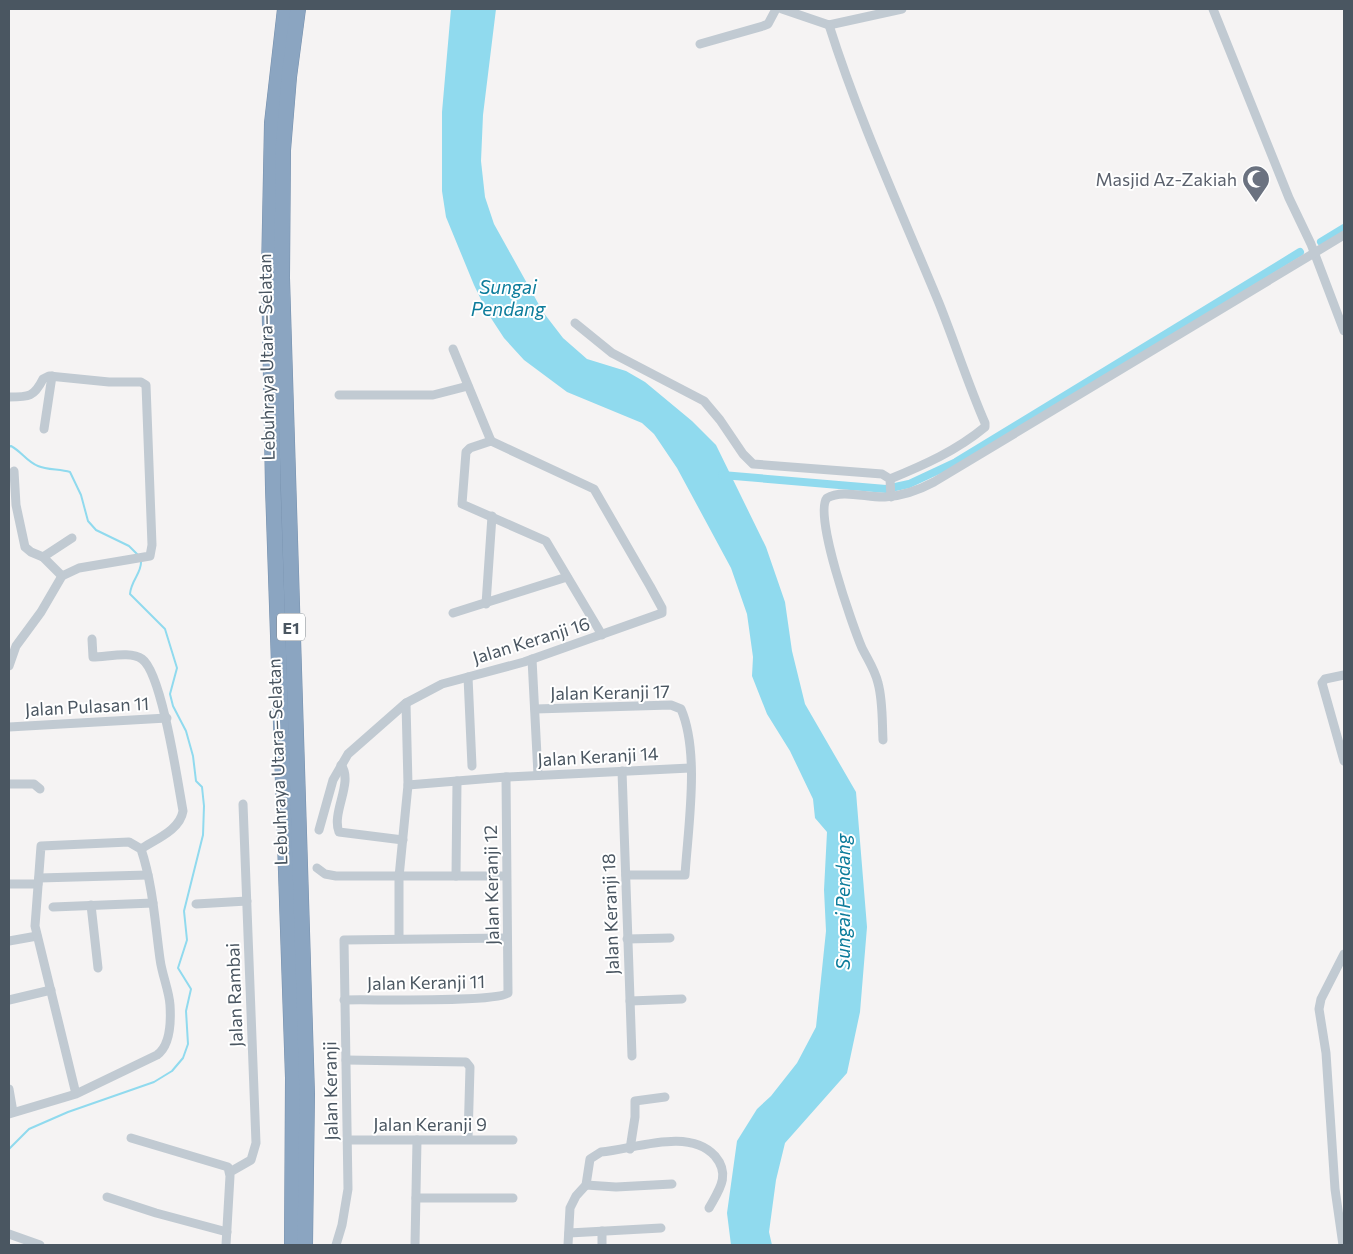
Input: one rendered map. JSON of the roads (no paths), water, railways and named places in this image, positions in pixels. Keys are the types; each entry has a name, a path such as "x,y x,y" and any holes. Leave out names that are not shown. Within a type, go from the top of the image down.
{"highway":[{"name":"Lebuhraya Utara–Selatan","path":"285,9 277,62 270,141 269,304 293,1078 292,1245"},
{"name":"Lebuhraya Utara–Selatan","path":"298,9 289,77 283,150 282,278 307,1085 305,1245"}],"street":[{"path":"700,44 768,24 776,9"},
{"path":"782,9 829,25 877,12 902,9"},
{"path":"1213,9 1260,120 1289,198 1314,253 1344,331"},
{"path":"829,25 973,397 986,423 983,428 950,452 890,487"},
{"path":"883,740 878,680 863,649 844,598 824,528 822,507 827,498 890,487 915,491 934,482 1344,235"},
{"path":"575,323 612,353 704,401 720,420 743,454 754,464 877,473 886,475 890,487"},
{"path":"453,349 491,441 470,448 466,452 462,504 546,541 602,635"},
{"path":"9,397 34,394 39,389 43,379 52,376 110,382 140,382 147,386 152,551 150,556 79,568 62,576 41,612 16,646 9,666"},
{"path":"44,429 52,376"},
{"path":"339,396 433,395 468,386"},
{"name":"Jalan Keranji 16","path":"319,830 331,786 348,754 406,703 442,684 532,659 662,613 662,608 594,489 491,441"},
{"path":"14,471 15,498 23,543 30,552 43,557 62,576"},
{"path":"486,604 492,516"},
{"path":"43,557 72,538"},
{"path":"454,613 568,577"},
{"path":"92,639 93,657 136,656 147,664 166,718 183,811 182,818 176,827 141,849"},
{"path":"532,659 538,775"},
{"path":"1344,675 1325,679 1322,683 1344,760"},
{"path":"468,677 472,766"},
{"path":"406,703 408,785 399,877 399,938 507,938"},
{"name":"Jalan Keranji 17","path":"535,709 672,705 679,707 683,712 688,736 690,768"},
{"name":"Jalan Pulasan 11","path":"9,727 166,718"},
{"path":"341,765 345,778 336,822 339,832 403,840"},
{"path":"626,875 685,875 691,799 690,768"},
{"name":"Jalan Keranji 14","path":"408,785 538,775 690,768"},
{"name":"Jalan Keranji 18","path":"622,771 632,1056"},
{"name":"Jalan Keranji 12","path":"506,777 508,993"},
{"path":"456,876 457,781"},
{"path":"9,784 34,784 40,789"},
{"name":"Jalan Rambai","path":"230,1172 251,1160 256,1144 243,804"},
{"path":"9,1089 11,1113 76,1094 157,1055 166,1047 170,1004 160,961 148,875 141,849 129,842 41,846 36,919 37,936 52,990 76,1094"},
{"path":"317,868 325,874 336,876 506,876"},
{"path":"9,884 148,875"},
{"path":"196,904 247,902"},
{"path":"53,907 153,903"},
{"path":"91,906 98,968"},
{"path":"9,941 37,936"},
{"name":"Jalan Keranji","path":"336,1245 346,1207 347,1140 343,941 347,938 399,938"},
{"path":"627,939 670,938"},
{"path":"1343,1245 1335,1189 1334,1144 1325,1046 1319,1010 1321,1000 1344,954"},
{"path":"9,1000 52,990"},
{"name":"Jalan Keranji 11","path":"344,1000 491,998 504,996 508,993"},
{"path":"630,1001 682,998"},
{"path":"346,1060 463,1061 470,1067 468,1139"},
{"path":"630,1149 635,1117 635,1101 665,1097"},
{"path":"131,1138 220,1163 228,1167 230,1172 226,1245"},
{"name":"Jalan Keranji 9","path":"347,1140 513,1140"},
{"path":"415,1245 417,1140"},
{"path":"568,1245 573,1200 586,1185 589,1162 592,1157 601,1152 678,1141 694,1142 707,1148 720,1163 724,1172 723,1180 709,1208"},
{"path":"586,1185 607,1187 672,1184"},
{"path":"107,1197 156,1213 227,1232"},
{"path":"416,1198 514,1198"},
{"path":"569,1233 661,1228"},
{"path":"602,1231 602,1245"},
{"path":"9,1234 40,1245"}],"water":[{"name":"Sungai Pendang","path":"451,9 496,9 483,115 481,161 485,197 494,224 543,312 563,338 587,359 626,371 645,382 692,421 716,445 766,547 785,602 792,651 805,704 856,792 867,927 860,1012 847,1073 785,1143 776,1180 769,1232 772,1245 731,1245 727,1213 737,1141 757,1109 771,1096 797,1063 816,1027 826,931 824,890 827,832 815,818 813,799 790,751 767,714 752,676 753,657 747,614 731,568 677,468 654,434 642,423 567,392 524,360 504,338 487,312 474,285 446,217 442,191 442,112"}],"waterway":[{"path":"1321,242 1344,228"},
{"path":"722,475 886,489 909,484 956,462 1300,252"},
{"path":"9,447 15,448 38,466 70,472 81,495 88,521 96,530 129,546 138,555"},
{"path":"9,1149 29,1129 68,1112 154,1082 172,1071 183,1058 188,1044 186,1011 191,989 178,968 187,940 184,911 203,835 204,806 202,787 196,781 193,756 186,731 173,706 170,694 177,668 165,629 130,594 140,569 141,561"}],"place":[{"name":"Masjid Az-Zakiah","path":"1256,203"}]}
